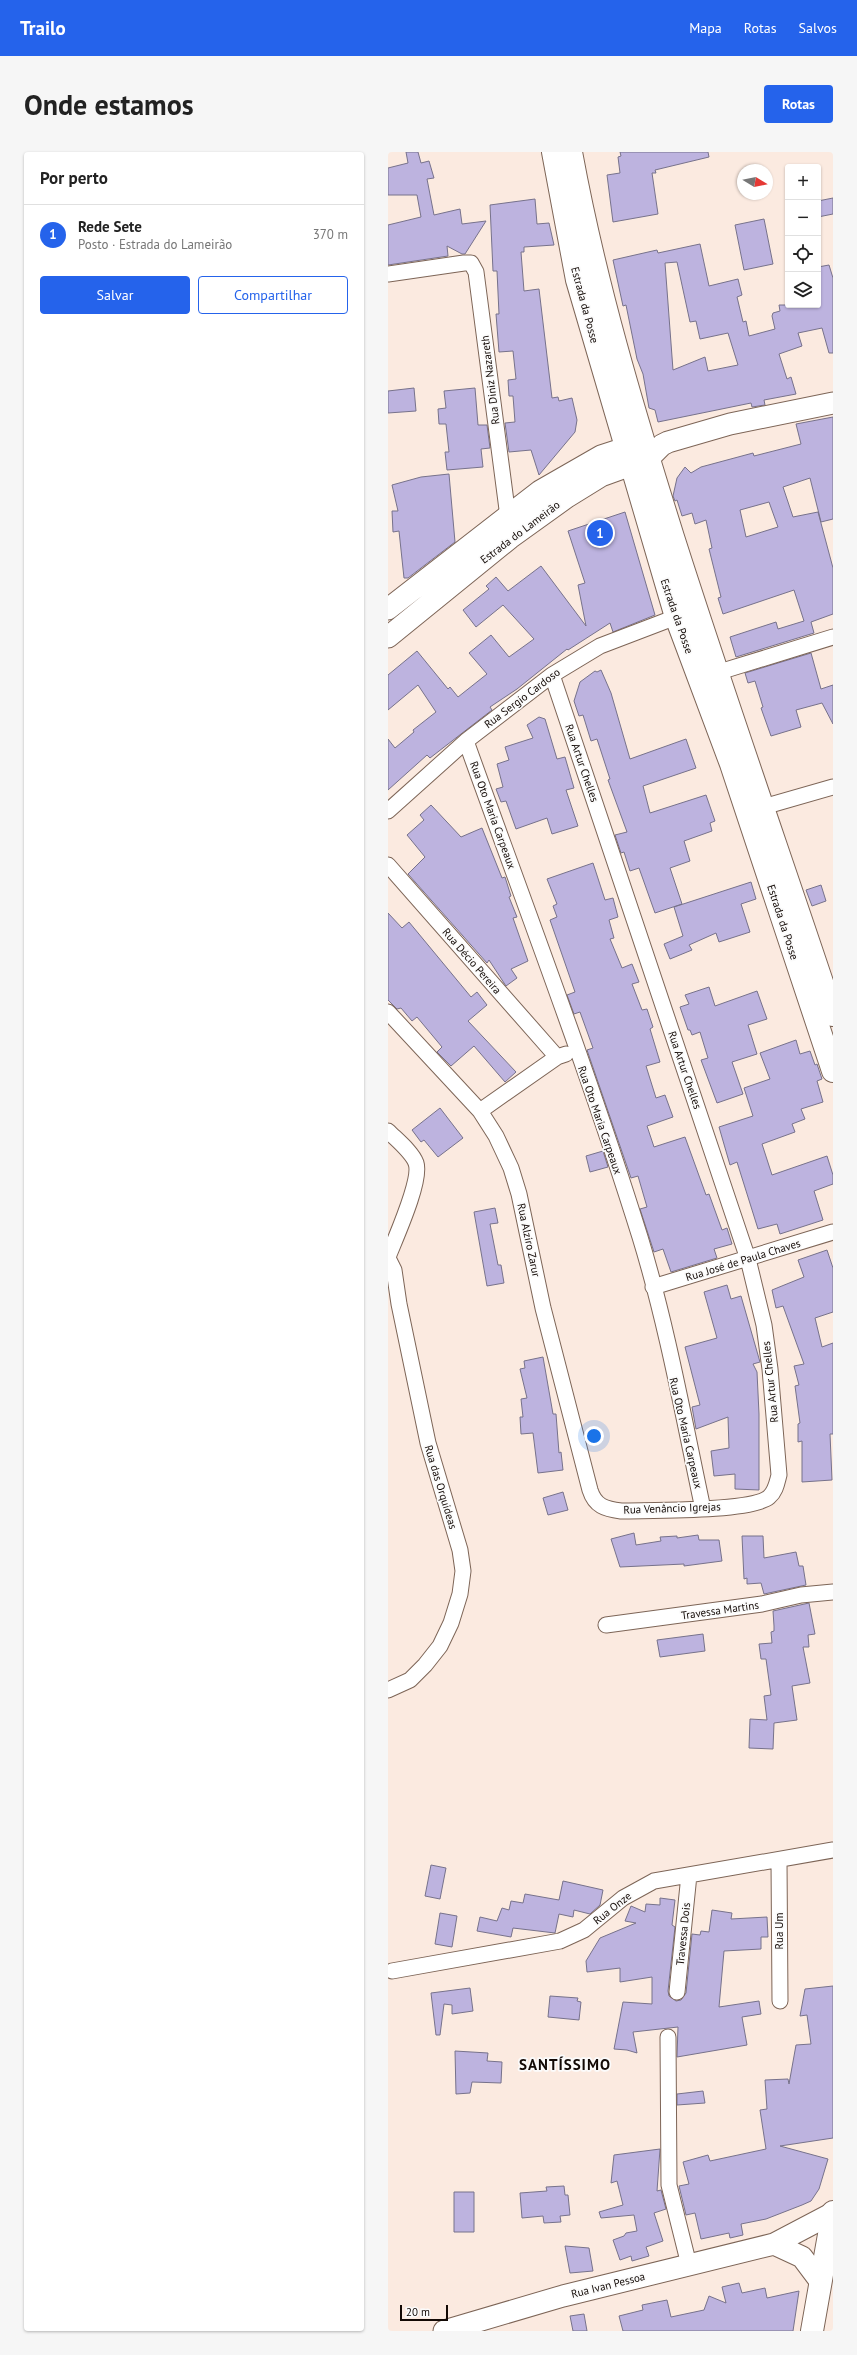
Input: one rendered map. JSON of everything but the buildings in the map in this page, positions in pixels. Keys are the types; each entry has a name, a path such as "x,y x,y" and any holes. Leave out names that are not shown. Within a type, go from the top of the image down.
{"main road":[{"name":"Estrada da Posse","path":"553,152 576,280 642,452 833,1015"},
{"name":"Estrada da Posse","path":"571,152 609,325 642,452 676,617 731,764 833,1071"},
{"name":"Estrada do Lameirão","path":"388,609 540,491 601,456 642,452 730,424 833,403"},
{"name":"Estrada do Lameirão","path":"388,637 510,538 567,497 642,452"},
{"name":"Rua Ivan Pessoa","path":"444,2331 486,2325 563,2296 774,2244 833,2212"},
{"path":"812,2331 833,2212"},
{"path":"774,2244 802,2257 812,2268 820,2281"}],"street":[{"name":"Rua Diniz Nazareth","path":"388,274 471,263 476,272 508,517"},
{"name":"Rua Sergio Cardoso","path":"388,811 466,741 552,675 600,646 676,617"},
{"path":"716,673 833,637"},
{"name":"Rua Artur Chelles","path":"552,675 748,1259 764,1325 770,1369 779,1474"},
{"name":"Rua Oto Maria Carpeaux","path":"466,741 577,1051 640,1238 653,1287 703,1509"},
{"path":"763,807 833,787"},
{"name":"Rua Décio Pereira","path":"388,865 557,1057"},
{"name":"Rua Alziro Zarur","path":"388,1012 480,1111 496,1136 511,1168 519,1194 545,1316 590,1490 597,1504"},
{"path":"480,1111 557,1057 577,1051"},
{"path":"388,1131 416,1163 417,1168 410,1198 388,1258"},
{"name":"Rua José de Paula Chaves","path":"653,1287 833,1232"},
{"name":"Rua das Orquideas","path":"388,1258 394,1270 399,1304 428,1443 460,1550 463,1571 460,1594 451,1623 440,1646 425,1665 410,1680 388,1690"},
{"name":"Rua Venâncio Igrejas","path":"597,1504 610,1510 621,1511 703,1509 763,1501 774,1491 779,1474"},
{"name":"Travessa Martins","path":"606,1625 762,1604 801,1595 833,1592"},
{"name":"Rua Onze","path":"392,1971 560,1941 584,1930 623,1898 642,1886 654,1881 779,1861 833,1850"},
{"name":"Rua Um","path":"779,1861 780,2001"},
{"name":"Travessa Dois","path":"677,1992 689,1875"},
{"path":"668,2037 669,2185 689,2265"}],"place":[{"name":"Rede Sete","path":"600,533"}],"district":[{"name":"SANTÍSSIMO","path":"565,2065"}]}
